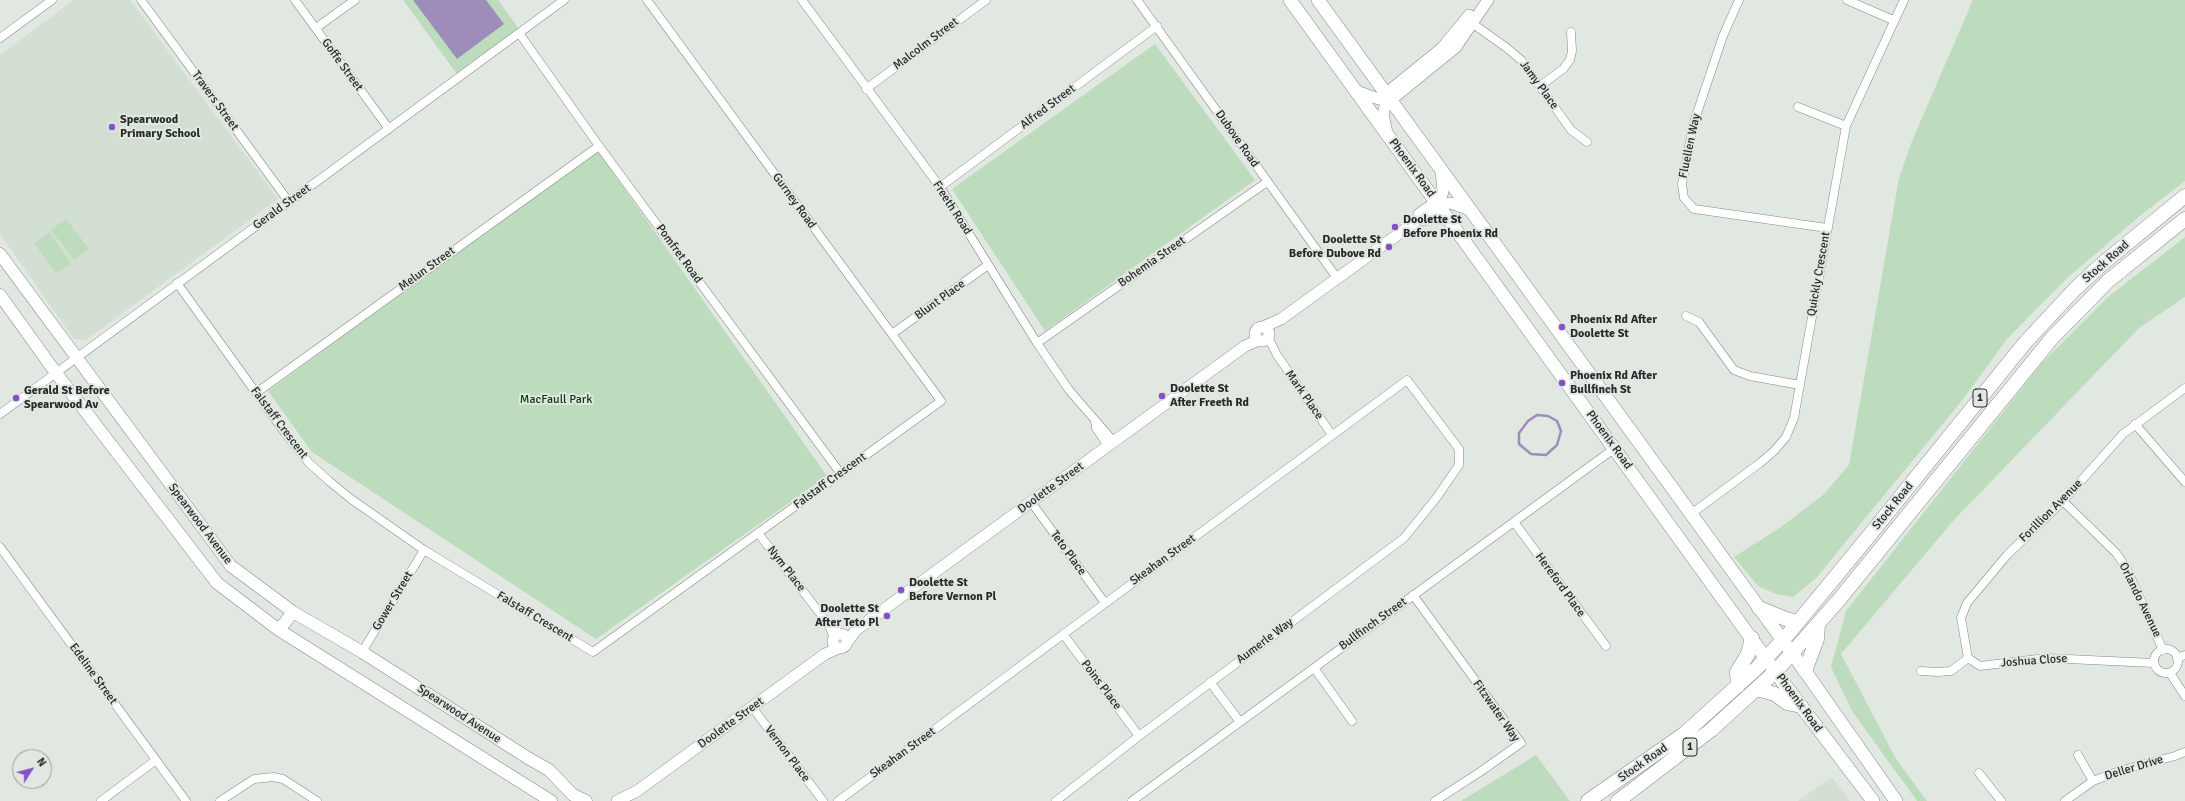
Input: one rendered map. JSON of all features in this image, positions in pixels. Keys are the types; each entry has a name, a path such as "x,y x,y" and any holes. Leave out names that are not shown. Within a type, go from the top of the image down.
{"highway":[{"name":"Stock Road","path":"1588,801 1677,738 1738,686 1766,658 1798,622 2029,338 2075,289 2102,264 2185,196"},
{"name":"Stock Road","path":"1618,801 1684,752 1776,671 1818,625 2057,333 2108,282 2185,218"},
{"path":"1759,608 1786,619 1798,622"},
{"path":"1805,671 1817,639 1818,625"},
{"path":"1738,686 1737,672 1748,654 1752,638"},
{"path":"1757,689 1775,694 1787,703 1801,706"}],"main road":[{"name":"Phoenix Road","path":"1290,0 1766,658 1873,801"},
{"name":"Phoenix Road","path":"1318,0 1805,671 1896,801"},
{"name":"Spearwood Avenue","path":"0,254 231,566 293,612 362,652 549,770 573,795 586,801"},
{"name":"Spearwood Avenue","path":"0,295 56,373 217,583 279,630 551,801"},
{"path":"279,630 293,612"}],"street":[{"path":"0,38 52,0"},
{"name":"Travers Street","path":"141,0 290,202"},
{"name":"Goffe Street","path":"295,0 389,129"},
{"path":"316,28 355,0"},
{"name":"Gerald Street","path":"0,414 564,0"},
{"name":"Gurney Road","path":"647,0 941,401"},
{"name":"Freeth Road","path":"802,0 940,187 1037,343 1069,390 1095,421 1096,428 1111,444"},
{"name":"Malcolm Street","path":"866,88 986,0"},
{"name":"Dubove Road","path":"1137,0 1337,278"},
{"path":"1469,22 1480,0"},
{"path":"1388,136 1383,114 1383,106 1388,98 1389,91 1393,86 1442,48 1469,22 1488,0"},
{"name":"Fluellen Way","path":"1739,0 1723,36 1693,125 1682,184 1684,198 1694,209 1828,228"},
{"path":"1847,0 1894,20"},
{"name":"Quickly Crescent","path":"1691,514 1774,451 1786,437 1794,418 1846,126 1876,64 1904,0"},
{"name":"Jamy Place","path":"1469,22 1522,60 1571,130 1587,142"},
{"name":"Alfred Street","path":"940,187 1156,26"},
{"path":"1540,86 1563,69 1570,60 1572,51 1571,32"},
{"name":"Pomfret Road","path":"519,33 599,146 840,474"},
{"path":"1356,91 1379,99 1388,98"},
{"path":"1798,107 1846,126"},
{"name":"Melun Street","path":"256,393 599,146"},
{"path":"1441,169 1443,192 1439,206 1451,203 1470,210"},
{"name":"Bohemia Street","path":"1037,343 1267,182"},
{"name":"Doolette Street","path":"617,801 637,791 825,654 840,640 856,630 1262,335 1281,319 1337,278 1418,220 1424,220 1434,215 1439,206"},
{"name":"Blunt Place","path":"892,334 988,265"},
{"name":"Falstaff Crescent","path":"177,283 256,393 309,463 351,499 424,550 593,652 941,401"},
{"path":"1686,316 1699,322 1734,370 1750,376 1800,384"},
{"name":"Mark Place","path":"1262,335 1332,435"},
{"name":"Skeahan Street","path":"838,801 1407,380 1459,449 1459,465"},
{"name":"Forillion Avenue","path":"1968,658 1961,618 1967,603 2007,555 2063,501 2123,434 2185,388"},
{"path":"2135,424 2185,482"},
{"name":"Bullfinch Street","path":"1132,801 1615,448"},
{"name":"Aumerle Way","path":"1056,801 1210,682 1404,538 1437,497 1459,465"},
{"name":"Orlando Avenue","path":"2063,501 2116,553 2126,567 2163,650"},
{"name":"Teto Place","path":"1032,502 1105,603"},
{"name":"Hereford Place","path":"1514,522 1606,646"},
{"name":"Nym Place","path":"758,533 840,640"},
{"name":"Edeline Street","path":"0,547 186,801"},
{"name":"Gower Street","path":"362,652 424,550"},
{"name":"Fitzwater Way","path":"1413,595 1521,743 1435,801"},
{"name":"Poins Place","path":"1063,634 1139,736"},
{"path":"2163,650 2181,657 2177,665 2170,672 2159,671 2154,663 2155,657 2163,650"},
{"path":"1921,670 1938,672 1951,670 1968,658"},
{"name":"Joshua Close","path":"1968,658 1980,666 2046,658 2154,663"},
{"path":"1314,668 1352,721"},
{"path":"2170,672 2185,696"},
{"path":"1210,682 1240,722"},
{"name":"Vernon Place","path":"752,707 822,801"},
{"name":"Deller Drive","path":"2065,801 2093,781 2122,770 2185,752"},
{"path":"2078,755 2093,781"},
{"path":"101,801 156,760"},
{"path":"1980,773 2001,801"},
{"path":"220,801 254,779 273,777 283,779 317,801"},
{"name":"Doolette Street","path":"630,801 637,791"}],"shaded area":[{"name":"Spearwood Primary School","path":"74,0 130,0 278,199 86,340 74,339 0,234 0,55"},
{"path":"413,0 486,0 504,24 457,59"},
{"path":"1832,777 1850,801 1798,801"}],"green space":[{"path":"403,0 498,0 519,29 457,74"},
{"path":"1973,0 2185,0 2185,181 2141,215 2066,279 2007,339 1964,398 1816,578 1793,597 1776,594 1758,586 1734,557 1781,527 1823,495 1849,465 1899,178 1912,141"},
{"path":"1155,44 1255,180 1045,331 952,189"},
{"name":"MacFaull Park","path":"597,150 827,476 596,639 312,452 268,391"},
{"path":"66,219 89,249 74,260 51,230"},
{"path":"49,232 71,263 56,274 34,243"},
{"path":"2185,237 2185,297 2139,328 1953,521 1841,654 1896,759 1927,801 1917,801 1852,711 1831,667 1846,611 2041,364 2108,297"},
{"path":"1536,755 1570,801 1461,801"}],"waterway":[{"path":"1537,415 1548,416 1557,421 1561,431 1557,445 1546,455 1531,454 1519,444 1519,433 1528,421 1537,415"}],"place":[{"name":"Spearwood Primary School","path":"112,127"},
{"name":"Doolette St Before Phoenix Rd","path":"1395,227"},
{"name":"Doolette St Before Dubove Rd","path":"1389,247"},
{"name":"Phoenix Rd After Doolette St","path":"1562,327"},
{"name":"Phoenix Rd After Bullfinch St","path":"1562,383"},
{"name":"Doolette St After Freeth Rd","path":"1162,396"},
{"name":"Gerald St Before Spearwood Av","path":"16,398"},
{"name":"Doolette St Before Vernon Pl","path":"901,590"},
{"name":"Doolette St After Teto Pl","path":"887,616"}]}
